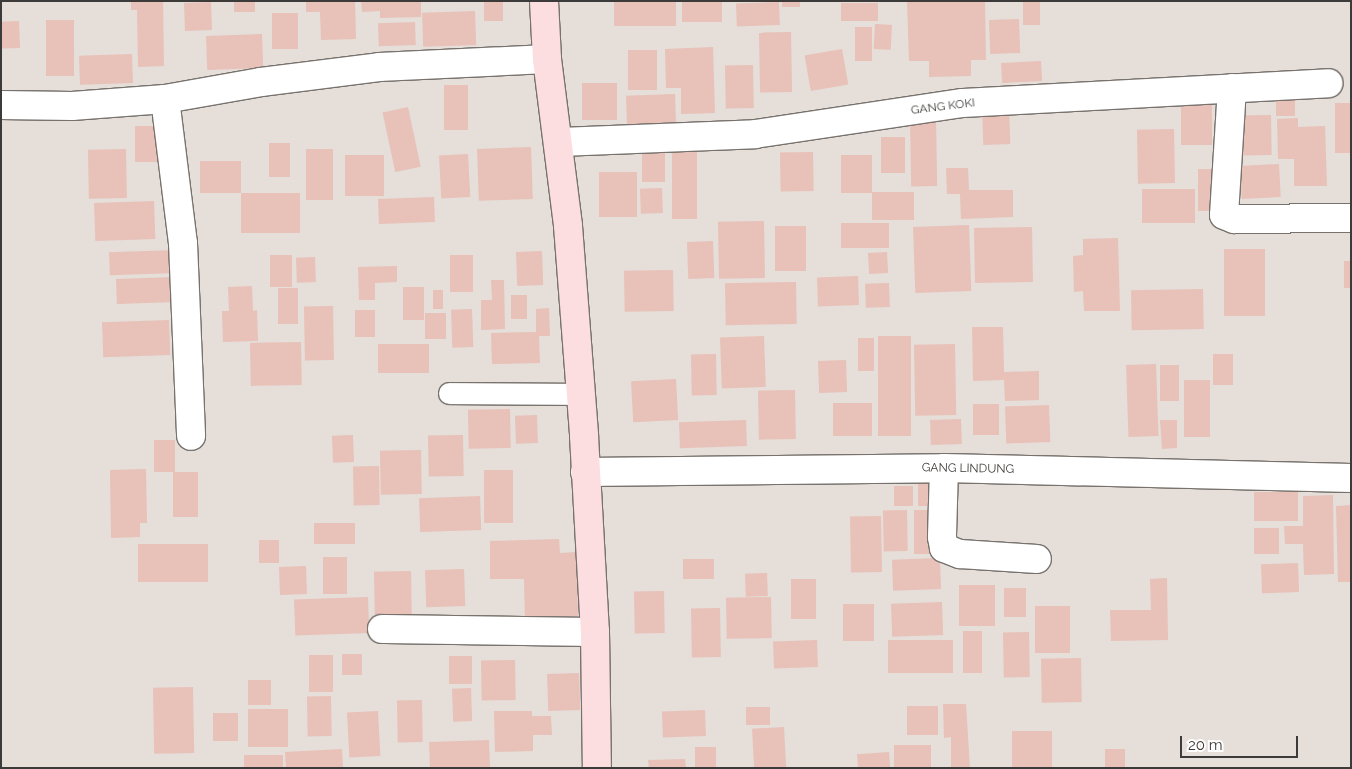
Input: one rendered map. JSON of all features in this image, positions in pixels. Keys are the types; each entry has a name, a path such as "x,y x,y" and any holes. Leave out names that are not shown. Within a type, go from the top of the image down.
{"street":[{"path":"544,1 547,60 560,142 580,394 595,632 597,768"},
{"path":"1,105 72,106 165,99 261,82 379,67 547,60"},
{"name":"GANG KOKI","path":"560,142 754,134 963,103 1328,83"},
{"path":"1232,88 1224,215 1234,219 1351,218"},
{"path":"165,99 183,243 191,436"},
{"path":"944,468 944,548 960,554 1037,559"},
{"name":"GANG LINDUNG","path":"585,472 944,468 1351,478"},
{"path":"382,629 595,632"}],"lane":[{"path":"449,393 580,394"}],"building":[{"path":"131,1 163,1 164,66 138,67 137,10 131,10"},
{"path":"234,1 255,1 255,12 234,12"},
{"path":"306,1 355,1 356,39 321,40 320,12 306,12"},
{"path":"361,1 421,1 421,17 380,18 380,11 362,12"},
{"path":"484,1 503,1 503,21 484,21"},
{"path":"614,1 676,1 676,26 614,26"},
{"path":"682,1 722,1 722,22 682,22"},
{"path":"782,1 800,1 800,7 782,7"},
{"path":"907,1 985,1 986,60 971,60 971,76 929,77 929,61 909,61"},
{"path":"1023,1 1040,1 1040,25 1023,25"},
{"path":"211,2 212,30 185,31 184,3"},
{"path":"779,2 780,25 737,26 736,4"},
{"path":"841,3 878,3 878,21 841,21"},
{"path":"475,11 476,45 423,47 422,13"},
{"path":"272,13 298,13 298,49 272,49"},
{"path":"1019,19 1020,53 990,54 989,20"},
{"path":"46,20 74,20 74,76 46,76"},
{"path":"19,21 20,48 2,49 1,22"},
{"path":"415,22 416,45 379,46 378,23"},
{"path":"875,24 892,25 891,50 874,49"},
{"path":"855,27 872,27 872,61 855,61"},
{"path":"791,32 792,92 760,93 759,33"},
{"path":"262,34 263,68 207,70 206,36"},
{"path":"713,47 715,113 681,114 681,88 666,88 665,49"},
{"path":"842,49 848,84 811,91 805,56"},
{"path":"628,50 657,50 657,90 628,90"},
{"path":"132,54 133,83 80,85 79,56"},
{"path":"1041,61 1042,81 1002,83 1001,63"},
{"path":"725,65 753,65 754,108 726,108"},
{"path":"582,83 617,83 617,120 582,120"},
{"path":"444,85 468,85 468,130 444,130"},
{"path":"1276,92 1295,92 1295,116 1276,116"},
{"path":"675,94 676,127 627,129 626,96"},
{"path":"1181,97 1212,97 1212,145 1181,145"},
{"path":"1335,103 1351,103 1351,153 1335,153"},
{"path":"408,107 421,167 395,172 383,112"},
{"path":"1009,107 1010,144 983,145 982,108"},
{"path":"1271,115 1272,155 1240,156 1239,116"},
{"path":"910,118 936,118 937,186 911,186"},
{"path":"1298,118 1298,127 1325,126 1327,186 1294,186 1294,159 1278,159 1277,119"},
{"path":"135,126 162,126 162,162 135,162"},
{"path":"1174,129 1175,183 1138,184 1137,130"},
{"path":"881,137 905,137 905,173 881,173"},
{"path":"269,143 290,143 290,177 269,177"},
{"path":"642,143 665,143 665,182 642,182"},
{"path":"531,147 533,199 479,201 477,149"},
{"path":"672,148 697,148 697,219 672,219"},
{"path":"126,149 127,198 89,199 88,150"},
{"path":"306,149 333,149 333,200 306,200"},
{"path":"813,152 814,191 781,192 780,153"},
{"path":"468,154 470,197 441,198 439,156"},
{"path":"345,155 384,155 384,196 345,196"},
{"path":"841,155 872,155 872,193 841,193"},
{"path":"200,161 241,161 241,193 200,193"},
{"path":"1279,164 1281,197 1242,199 1240,166"},
{"path":"946,168 968,168 969,190 1013,190 1013,217 961,219 960,194 947,194"},
{"path":"1198,169 1215,169 1215,211 1198,211"},
{"path":"599,172 637,172 637,217 599,217"},
{"path":"662,188 663,213 641,214 640,189"},
{"path":"1142,189 1195,189 1195,223 1142,223"},
{"path":"872,192 914,192 914,220 872,220"},
{"path":"241,193 300,193 300,233 241,233"},
{"path":"434,197 435,222 379,224 378,199"},
{"path":"154,201 155,239 95,241 94,203"},
{"path":"764,221 765,278 719,279 718,222"},
{"path":"841,223 889,223 889,248 841,248"},
{"path":"969,225 971,291 915,293 913,227"},
{"path":"775,226 806,226 806,271 775,271"},
{"path":"1032,227 1033,282 975,283 974,228"},
{"path":"1118,238 1120,311 1084,311 1083,291 1074,292 1073,256 1083,255 1083,239"},
{"path":"713,241 714,278 688,279 687,242"},
{"path":"1224,249 1265,249 1265,316 1224,316"},
{"path":"176,250 177,273 110,275 109,252"},
{"path":"542,251 543,285 517,286 516,252"},
{"path":"887,252 888,273 869,274 868,253"},
{"path":"270,255 292,255 292,287 270,287"},
{"path":"450,255 473,255 473,292 450,292"},
{"path":"315,257 316,282 297,283 296,258"},
{"path":"1344,261 1351,261 1351,288 1344,288"},
{"path":"397,266 397,282 375,283 375,300 359,300 358,267"},
{"path":"673,270 674,311 625,312 624,271"},
{"path":"858,276 859,305 818,306 817,277"},
{"path":"174,277 175,302 117,304 116,279"},
{"path":"491,280 504,280 505,329 481,330 481,300 492,300"},
{"path":"796,282 797,324 726,325 725,283"},
{"path":"889,283 890,307 866,308 865,284"},
{"path":"252,286 253,311 257,310 258,341 223,342 222,311 229,311 228,287"},
{"path":"403,287 424,287 424,320 403,320"},
{"path":"278,288 298,288 298,324 278,324"},
{"path":"1203,289 1204,329 1132,330 1131,290"},
{"path":"433,290 443,290 443,309 433,309"},
{"path":"511,295 527,295 527,319 511,319"},
{"path":"333,306 334,360 305,360 304,307"},
{"path":"549,308 550,336 539,336 540,363 492,364 491,333 536,332 536,309"},
{"path":"472,309 473,347 452,348 451,310"},
{"path":"355,310 375,310 375,337 355,337"},
{"path":"425,313 446,313 446,339 425,339"},
{"path":"169,320 170,355 103,357 102,322"},
{"path":"972,327 1003,327 1004,372 1039,371 1039,400 1005,401 1004,380 973,381"},
{"path":"764,336 766,387 722,389 720,338"},
{"path":"878,336 911,336 911,436 878,436"},
{"path":"858,338 874,338 874,371 858,371"},
{"path":"301,342 302,385 251,386 250,343"},
{"path":"378,344 429,344 429,373 378,373"},
{"path":"955,344 956,415 915,416 914,345"},
{"path":"691,354 716,354 717,395 692,395"},
{"path":"1213,354 1233,354 1233,385 1213,385"},
{"path":"846,360 847,392 819,393 818,361"},
{"path":"1156,364 1159,436 1129,437 1126,365"},
{"path":"1160,365 1179,365 1179,401 1160,401"},
{"path":"676,379 678,420 633,422 631,381"},
{"path":"1184,380 1210,380 1210,437 1184,437"},
{"path":"795,390 796,439 759,440 758,391"},
{"path":"833,403 872,403 872,436 833,436"},
{"path":"973,404 999,404 999,435 973,435"},
{"path":"1049,405 1050,442 1006,444 1005,407"},
{"path":"510,409 511,448 469,449 468,410"},
{"path":"537,415 538,443 516,444 515,416"},
{"path":"961,419 962,444 931,445 930,420"},
{"path":"746,420 747,446 680,448 679,422"},
{"path":"1160,420 1177,420 1177,448 1162,449"},
{"path":"353,435 354,462 333,463 332,436"},
{"path":"463,435 464,476 429,477 428,436"},
{"path":"154,440 175,440 175,472 154,472"},
{"path":"421,450 422,494 381,495 380,451"},
{"path":"353,466 379,466 380,505 354,505"},
{"path":"146,469 147,523 140,523 140,537 111,538 110,470"},
{"path":"484,470 513,470 513,523 484,523"},
{"path":"173,472 198,472 198,517 173,517"},
{"path":"918,481 936,481 936,506 918,506"},
{"path":"894,486 913,486 913,506 894,506"},
{"path":"1254,492 1298,492 1298,521 1254,521"},
{"path":"1333,495 1334,574 1304,575 1303,544 1285,544 1284,526 1303,526 1303,496"},
{"path":"480,496 481,530 420,532 419,498"},
{"path":"1351,505 1351,582 1338,582 1336,506"},
{"path":"883,510 907,510 908,551 884,551"},
{"path":"914,510 937,510 937,554 914,554"},
{"path":"881,516 882,572 851,573 850,517"},
{"path":"314,523 355,523 355,544 314,544"},
{"path":"1254,528 1279,528 1279,554 1254,554"},
{"path":"559,539 560,553 577,552 578,624 525,625 524,579 490,579 490,541"},
{"path":"259,540 279,540 279,563 259,563"},
{"path":"138,544 208,544 208,582 138,582"},
{"path":"323,557 347,557 347,594 323,594"},
{"path":"940,558 941,589 893,591 892,560"},
{"path":"683,559 714,559 714,579 683,579"},
{"path":"1298,563 1299,592 1262,593 1261,564"},
{"path":"306,566 307,594 280,595 279,567"},
{"path":"464,569 465,606 426,607 425,570"},
{"path":"411,571 412,619 375,620 374,572"},
{"path":"767,573 768,596 746,597 745,574"},
{"path":"1167,578 1168,640 1111,641 1110,610 1151,610 1150,579"},
{"path":"791,579 816,579 816,619 791,619"},
{"path":"959,585 995,585 995,626 959,626"},
{"path":"1004,588 1026,588 1026,617 1004,617"},
{"path":"664,591 665,633 635,634 634,592"},
{"path":"368,597 369,633 295,636 294,600"},
{"path":"771,597 772,638 727,639 726,598"},
{"path":"942,602 943,635 892,637 891,604"},
{"path":"843,604 874,604 874,641 843,641"},
{"path":"1035,606 1070,606 1070,653 1035,653"},
{"path":"720,608 721,657 692,657 691,609"},
{"path":"963,631 982,631 982,673 963,673"},
{"path":"1003,632 1029,632 1030,677 1004,677"},
{"path":"817,640 818,667 774,669 773,642"},
{"path":"888,640 953,640 953,673 888,673"},
{"path":"342,654 362,654 362,675 342,675"},
{"path":"309,655 333,655 333,692 309,692"},
{"path":"449,656 472,656 472,684 449,684"},
{"path":"1081,658 1082,702 1042,703 1041,659"},
{"path":"515,660 516,700 482,701 481,661"},
{"path":"579,673 580,710 548,711 547,674"},
{"path":"248,680 271,680 271,705 248,705"},
{"path":"193,687 194,753 154,754 153,688"},
{"path":"471,688 472,721 453,722 452,689"},
{"path":"307,696 331,696 332,736 308,736"},
{"path":"397,700 422,700 423,742 398,742"},
{"path":"943,704 966,704 970,768 951,768 951,737 944,738"},
{"path":"907,706 938,706 938,735 907,735"},
{"path":"746,707 770,707 770,725 746,725"},
{"path":"248,709 288,709 288,747 248,747"},
{"path":"705,710 706,736 663,737 662,712"},
{"path":"378,711 380,756 349,758 347,713"},
{"path":"494,711 532,711 532,716 551,716 552,735 533,735 533,751 495,752"},
{"path":"213,713 238,713 238,741 213,741"},
{"path":"784,727 786,768 754,768 752,729"},
{"path":"1012,731 1052,731 1052,768 1012,768"},
{"path":"489,740 490,768 430,768 429,742"},
{"path":"894,745 931,745 931,768 894,768"},
{"path":"695,747 716,747 716,768 695,768"},
{"path":"342,749 343,768 286,768 285,752"},
{"path":"1105,749 1125,749 1125,768 1105,768"},
{"path":"889,752 890,768 858,768 857,754"},
{"path":"244,755 283,755 283,768 244,768"},
{"path":"685,759 686,768 649,768 648,760"}]}
